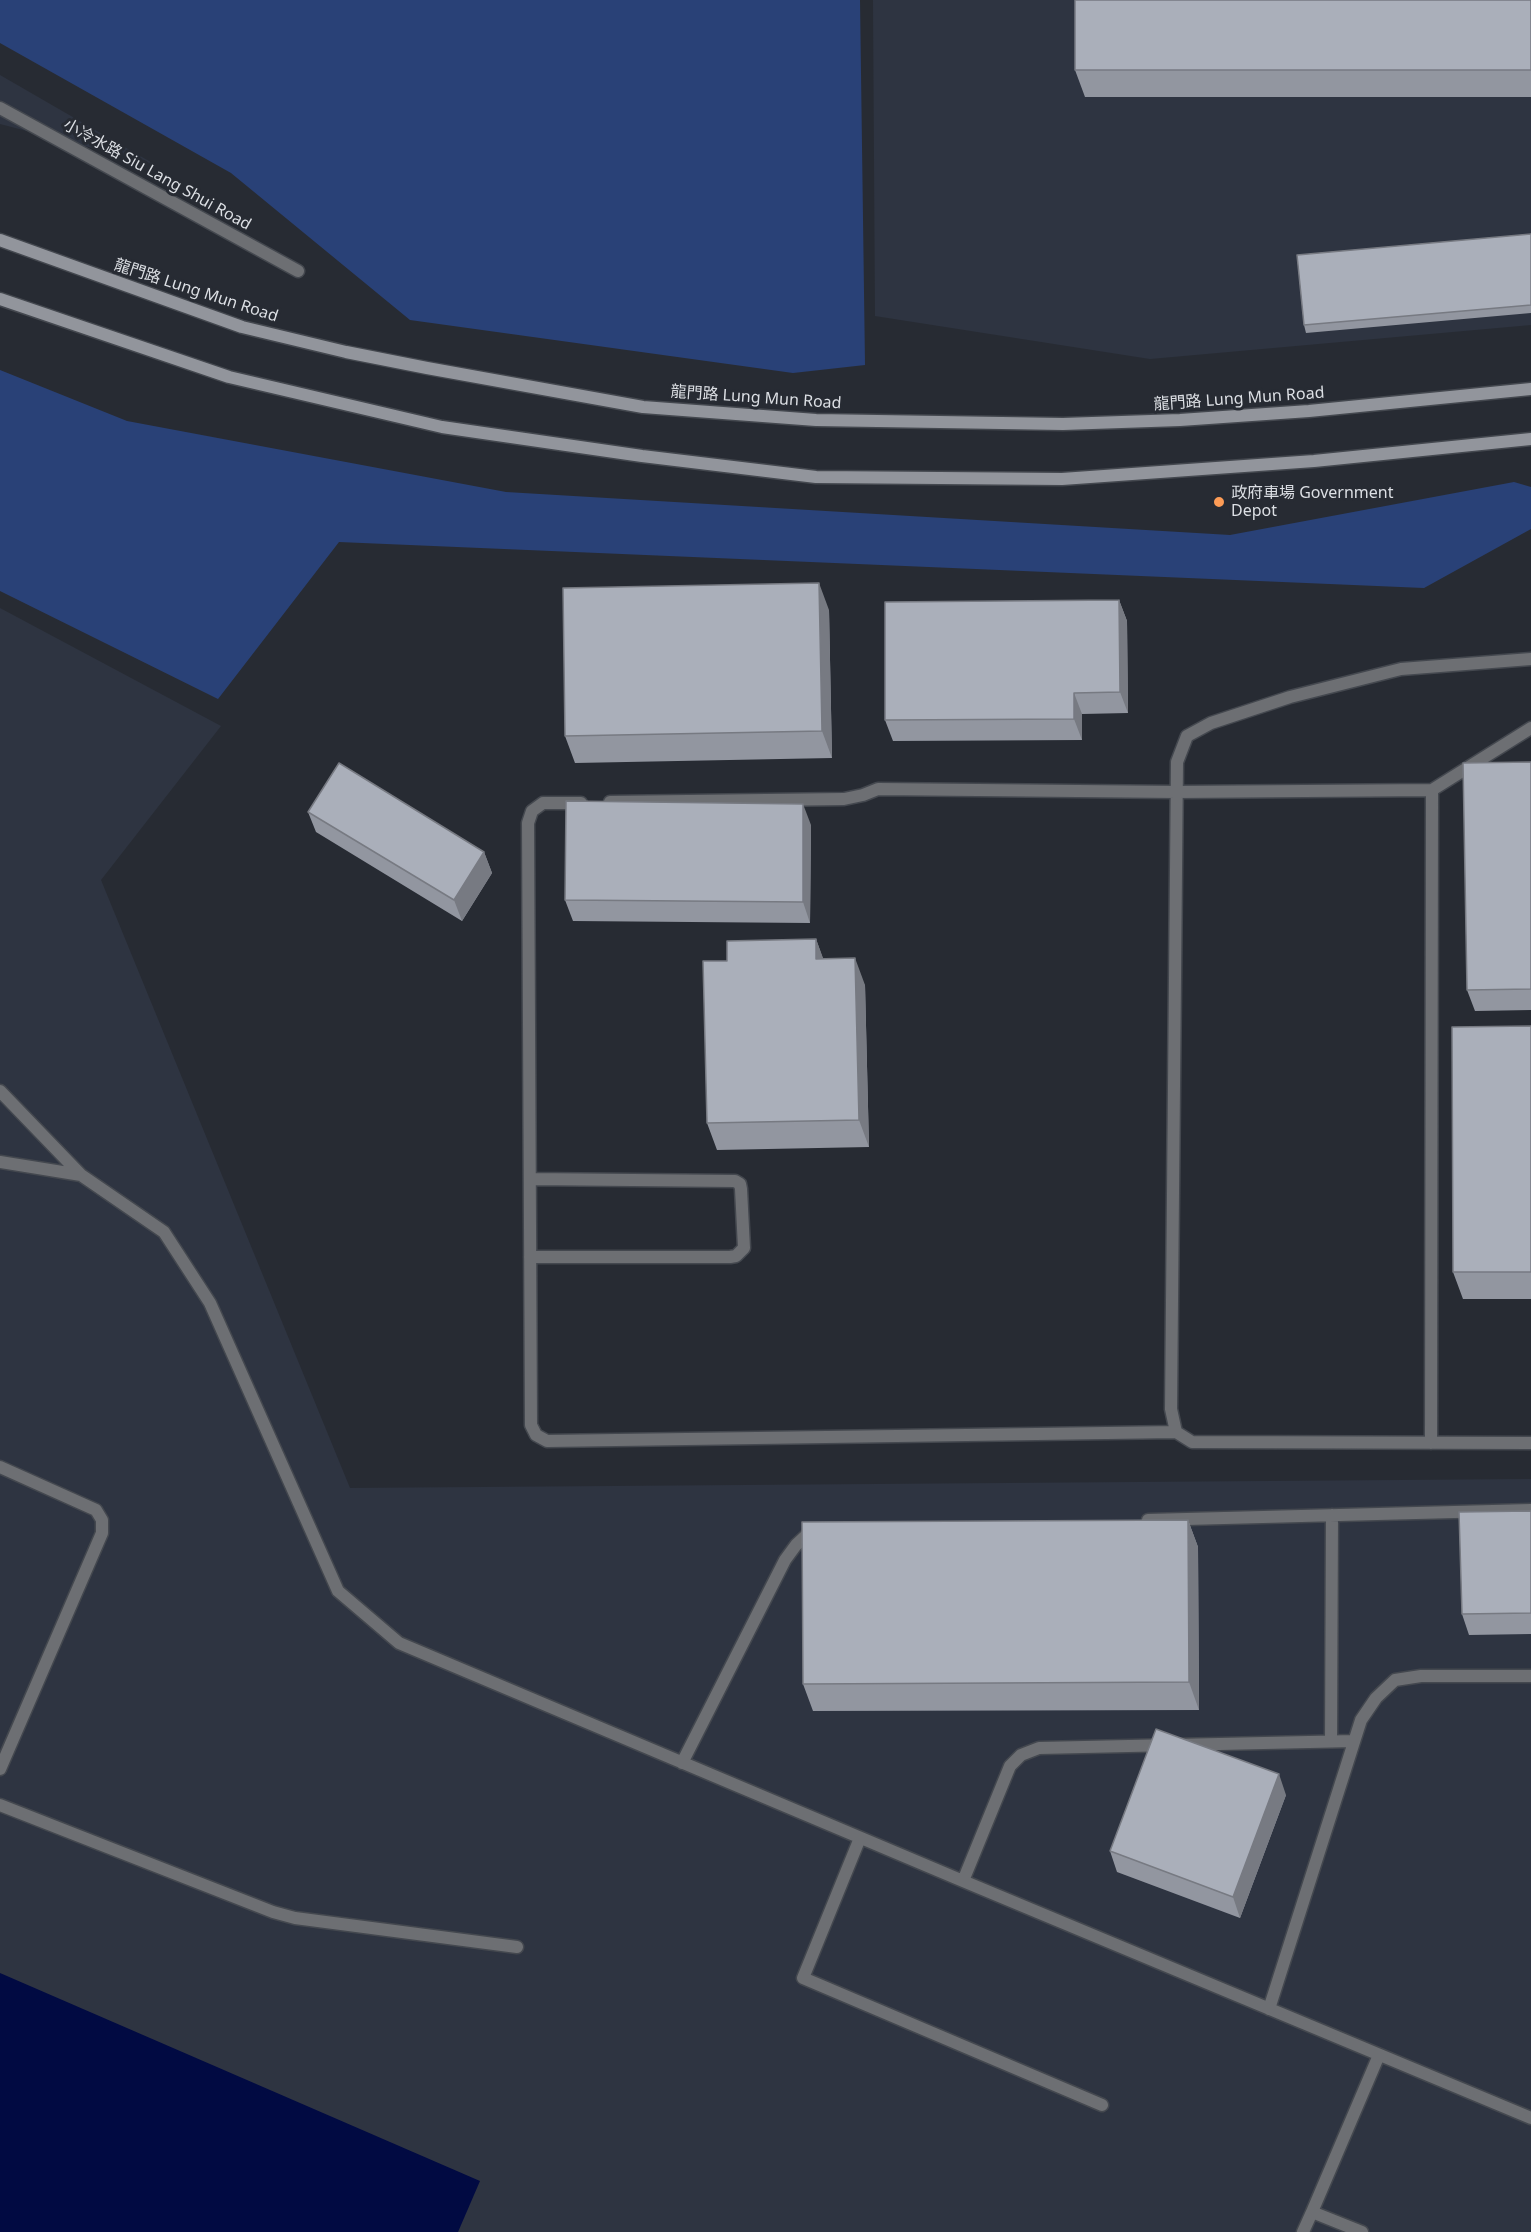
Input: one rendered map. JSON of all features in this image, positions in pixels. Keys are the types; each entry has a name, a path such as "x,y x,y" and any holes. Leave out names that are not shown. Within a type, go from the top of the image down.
{"main road":[{"name":"龍門路 Lung Mun Road","path":"0,240 242,327 415,366 644,407 816,420 1064,424 1180,420 1309,411 1531,389"},
{"path":"0,299 229,377 442,426 642,456 816,477 1062,479 1314,461 1531,438"}],"lane":[{"name":"小冷水路 Siu Lang Shui Road","path":"0,108 298,271"},
{"path":"1176,1432 1171,1409 1177,762 1187,736 1212,723 1290,697 1401,669 1531,659"},
{"path":"1531,728 1431,790 1177,792 878,789 844,799 543,803 532,812 528,823 531,1425 536,1435 547,1441 1176,1432 1192,1442 1531,1443"},
{"path":"1431,790 1431,1443"},
{"path":"0,1091 81,1175 164,1232 210,1303 338,1591 399,1643 1531,2118"},
{"path":"0,1162 81,1175"},
{"path":"530,1179 735,1181 740,1184 741,1190 744,1248 736,1256 730,1257 530,1257"},
{"path":"0,1467 96,1510 102,1520 102,1533 0,1769"},
{"path":"1131,1520 1531,1510"},
{"path":"1331,1741 1332,1515"},
{"path":"682,1763 785,1560 810,1532 824,1528"},
{"path":"1269,2009 1361,1720 1376,1698 1395,1680 1422,1676 1531,1676"},
{"path":"963,1881 1010,1766 1021,1755 1039,1748 1354,1741"},
{"path":"0,1805 273,1912 295,1918 517,1947"},
{"path":"860,1838 803,1978 1102,2105"},
{"path":"1303,2232 1379,2055"},
{"path":"1312,2212 1362,2232"}],"shaded area":[{"path":"0,0 860,0 865,365 793,373 410,320 231,173 0,43"},
{"path":"873,0 1531,0 1531,325 1150,359 875,316"},
{"path":"0,75 154,164 0,124"},
{"path":"0,370 127,421 506,492 1230,535 1514,482 1531,487 1531,529 1424,588 339,542 218,699 0,591"},
{"path":"0,608 221,726 101,880 350,1488 1531,1479 1531,2232 0,2232"},
{"path":"0,1973 480,2181 458,2232 0,2232"}],"building":[{"path":"1075,0 1531,0 1531,70 1075,70"},
{"path":"1531,234 1531,305 1304,325 1297,255"},
{"path":"819,583 822,731 565,736 563,588"},
{"path":"1119,600 1120,692 1074,693 1074,719 885,720 885,602"},
{"path":"1531,762 1531,989 1467,990 1463,763"},
{"path":"339,763 484,852 454,900 308,812"},
{"path":"566,801 803,804 803,902 565,900"},
{"path":"816,939 816,959 855,958 859,1120 707,1123 703,961 727,961 727,941"},
{"path":"1531,1026 1531,1272 1453,1272 1452,1027"},
{"path":"1531,1511 1531,1613 1462,1614 1459,1512"},
{"path":"1188,1520 1189,1682 803,1684 802,1522"},
{"path":"1156,1729 1279,1774 1233,1897 1110,1851"}],"place":[{"name":"政府車場 Government Depot","path":"1219,502"}]}
